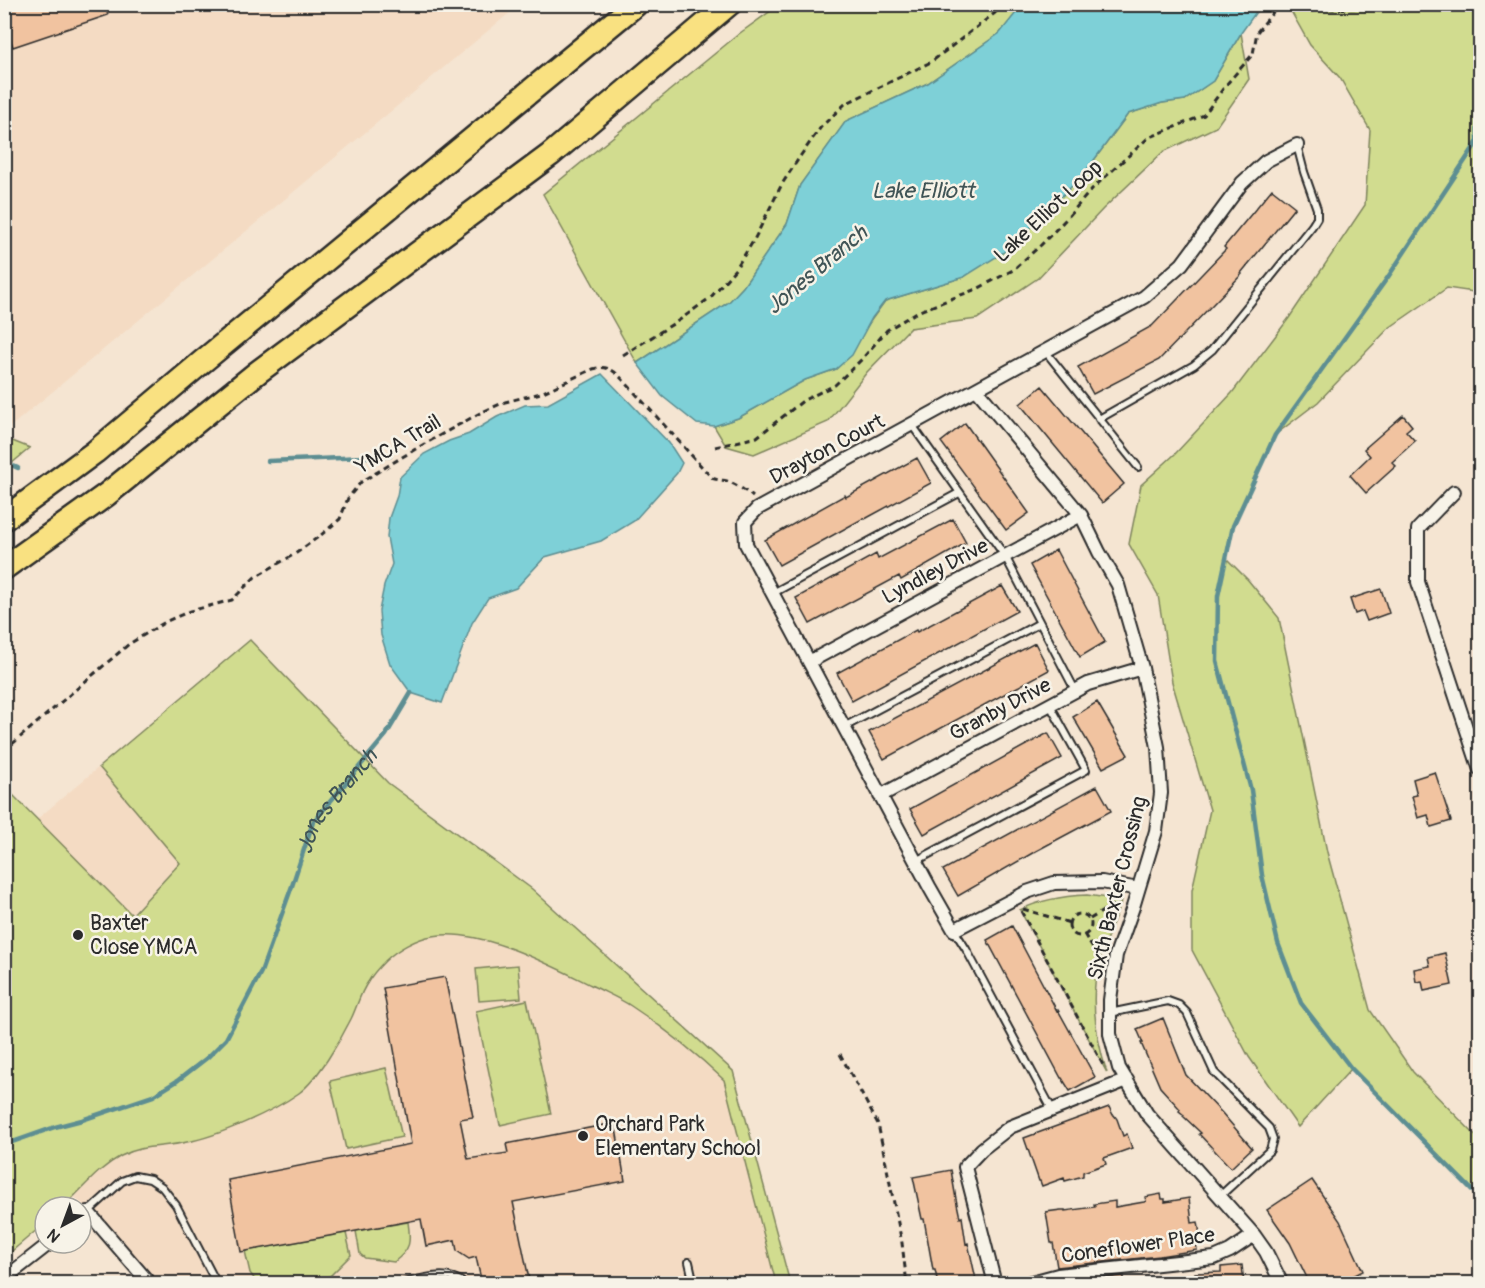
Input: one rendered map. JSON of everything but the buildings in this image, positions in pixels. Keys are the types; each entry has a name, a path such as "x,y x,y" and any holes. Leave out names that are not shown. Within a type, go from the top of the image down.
{"highway":[{"path":"4,519 95,452 636,4"},
{"path":"4,568 106,495 267,365 550,155 729,4"}],"street":[{"name":"Drayton Court","path":"954,930 746,544 745,522 764,505 1144,297 1182,264 1242,183 1266,161 1297,145"},
{"name":"Sixth Baxter Crossing","path":"977,390 1081,515 1118,585 1142,668 1158,747 1161,793 1156,831 1116,955 1110,1000 1110,1034 1119,1068 1147,1114 1254,1235 1266,1252 1282,1284"},
{"path":"1454,492 1418,529 1418,582 1480,765"},
{"name":"Lyndley Drive","path":"809,662 1081,515"},
{"name":"Granby Drive","path":"880,795 1075,690 1142,668"},
{"path":"954,930 1027,892 1054,883 1102,882 1138,889"},
{"path":"995,1284 965,1167 982,1149 1010,1127 1127,1080"},
{"path":"93,1224 145,1282"},
{"name":"Coneflower Place","path":"1024,1284 1058,1275 1214,1258 1230,1251 1254,1235"},
{"path":"4,1279 35,1255"}],"lane":[{"path":"1099,419 1194,365 1212,350 1312,226 1317,218 1317,209 1297,145"},
{"path":"1046,352 1138,468"},
{"path":"912,425 1005,556 1075,690"},
{"path":"772,594 959,493"},
{"path":"844,727 1040,623"},
{"path":"916,861 1086,770 1050,704"},
{"path":"954,930 1053,1111"},
{"path":"1110,1013 1168,1000 1179,1005 1187,1013 1214,1072 1269,1128 1273,1139 1269,1150 1220,1196"},
{"path":"93,1208 122,1181 135,1176 150,1179 162,1187 176,1206 217,1284"},
{"path":"689,1262 694,1284"},
{"path":"399,1284 442,1276 452,1277 464,1284"}],"path":[{"path":"623,355 681,320 711,297 736,268 754,240 782,184 801,155 821,127 845,104 931,62 995,13 1000,4"},
{"name":"Lake Elliot Loop","path":"714,447 757,437 804,400 835,385 887,330 917,312 979,288 1013,270 1048,238 1092,189 1148,138 1204,115 1253,54 1257,32 1278,6 1336,9 1377,7 1378,4"},
{"name":"YMCA Trail","path":"4,751 129,644 167,621 190,611 232,600 255,577 295,554 321,535 340,519 348,498 361,482 480,413 505,402 541,393 601,366 612,370 627,384 712,478 728,482 747,492 764,505"},
{"path":"1090,919 1122,900"},
{"path":"1017,904 1107,1073"},
{"path":"1022,909 1070,923"},
{"path":"1079,914 1086,915 1090,919 1091,928 1084,934 1079,935 1073,932 1070,923 1073,917 1079,914"},
{"path":"1084,934 1100,960"},
{"path":"840,1054 878,1124 902,1243 907,1284"}],"shaded area":[{"path":"5,5 519,5 5,431"},
{"path":"250,640 388,783 532,889 733,1071 789,1283 150,1283 93,1218 93,1195 50,1195 4,1119 169,954 36,820"}],"green space":[{"path":"779,5 1023,5 1000,33 928,83 846,121 800,185 787,224 743,287 729,302 637,363 543,194 740,33"},
{"path":"1296,5 1480,5 1480,293 1447,288 1389,328 1318,402 1275,435 1233,526 1226,558 1248,580 1279,618 1327,852 1370,1010 1413,1072 1480,1140 1480,1198 1352,1068 1298,1127 1249,1057 1192,950 1192,890 1210,810 1172,682 1158,595 1129,544 1141,485 1175,454 1232,393 1289,318 1365,205 1370,130 1340,78 1310,45 1292,13"},
{"path":"1241,33 1249,79 1216,127 1163,152 1103,209 1038,278 977,319 910,328 867,372 828,422 754,454 726,446 714,426 738,418 805,380 836,369 885,301 964,277 1083,175 1128,114 1162,103 1185,100 1213,81"},
{"path":"5,438 30,448 5,469"},
{"path":"250,640 388,783 532,889 733,1071 790,1283 776,1283 724,1080 679,1041 622,1000 514,950 471,937 451,935 427,937 414,942 383,963 365,986 351,1019 328,1059 314,1079 299,1093 229,1129 200,1139 129,1152 112,1161 75,1195 33,1195 33,1233 5,1257 5,787 132,915 180,863 99,767"},
{"path":"1087,895 1122,900 1101,954 1094,990 1097,1032 1107,1073 1020,910 1053,899"},
{"path":"518,965 521,998 479,1001 476,969"},
{"path":"527,1000 551,1114 500,1125 476,1011"},
{"path":"386,1068 402,1137 346,1149 330,1081"},
{"path":"408,1222 407,1249 394,1262 365,1258 360,1254 356,1231"},
{"path":"346,1233 351,1255 330,1276 308,1283 258,1284 250,1273 245,1251"}],"water":[{"name":"Lake Elliott","path":"1023,4 1261,5 1241,33 1213,81 1185,100 1162,103 1128,114 1083,175 1009,249 964,277 885,301 872,318 852,355 836,369 805,380 738,418 714,426 697,424 662,396 637,363 729,302 743,287 787,224 800,185 846,121 928,83 1000,33"},
{"path":"602,374 669,443 682,463 677,473 634,521 601,541 545,557 516,588 488,598 472,623 442,703 411,693 390,664 381,635 379,611 384,586 392,564 387,537 389,518 397,496 400,477 424,454 449,441 469,434 497,417 525,405 548,404"}],"waterway":[{"path":"1480,31 1475,62 1478,141 1388,277 1275,435 1233,526 1218,596 1217,661 1251,790 1262,875 1278,943 1301,1003 1351,1068 1480,1198"},
{"path":"268,461 390,456"},
{"path":"4,462 18,468"},
{"name":"Jones Branch","path":"4,1145 153,1096 208,1057 226,1039 261,972 313,822 386,735 411,693"}],"place":[{"name":"Baxter Close YMCA","path":"78,935"},
{"name":"Orchard Park Elementary School","path":"583,1136"}]}
